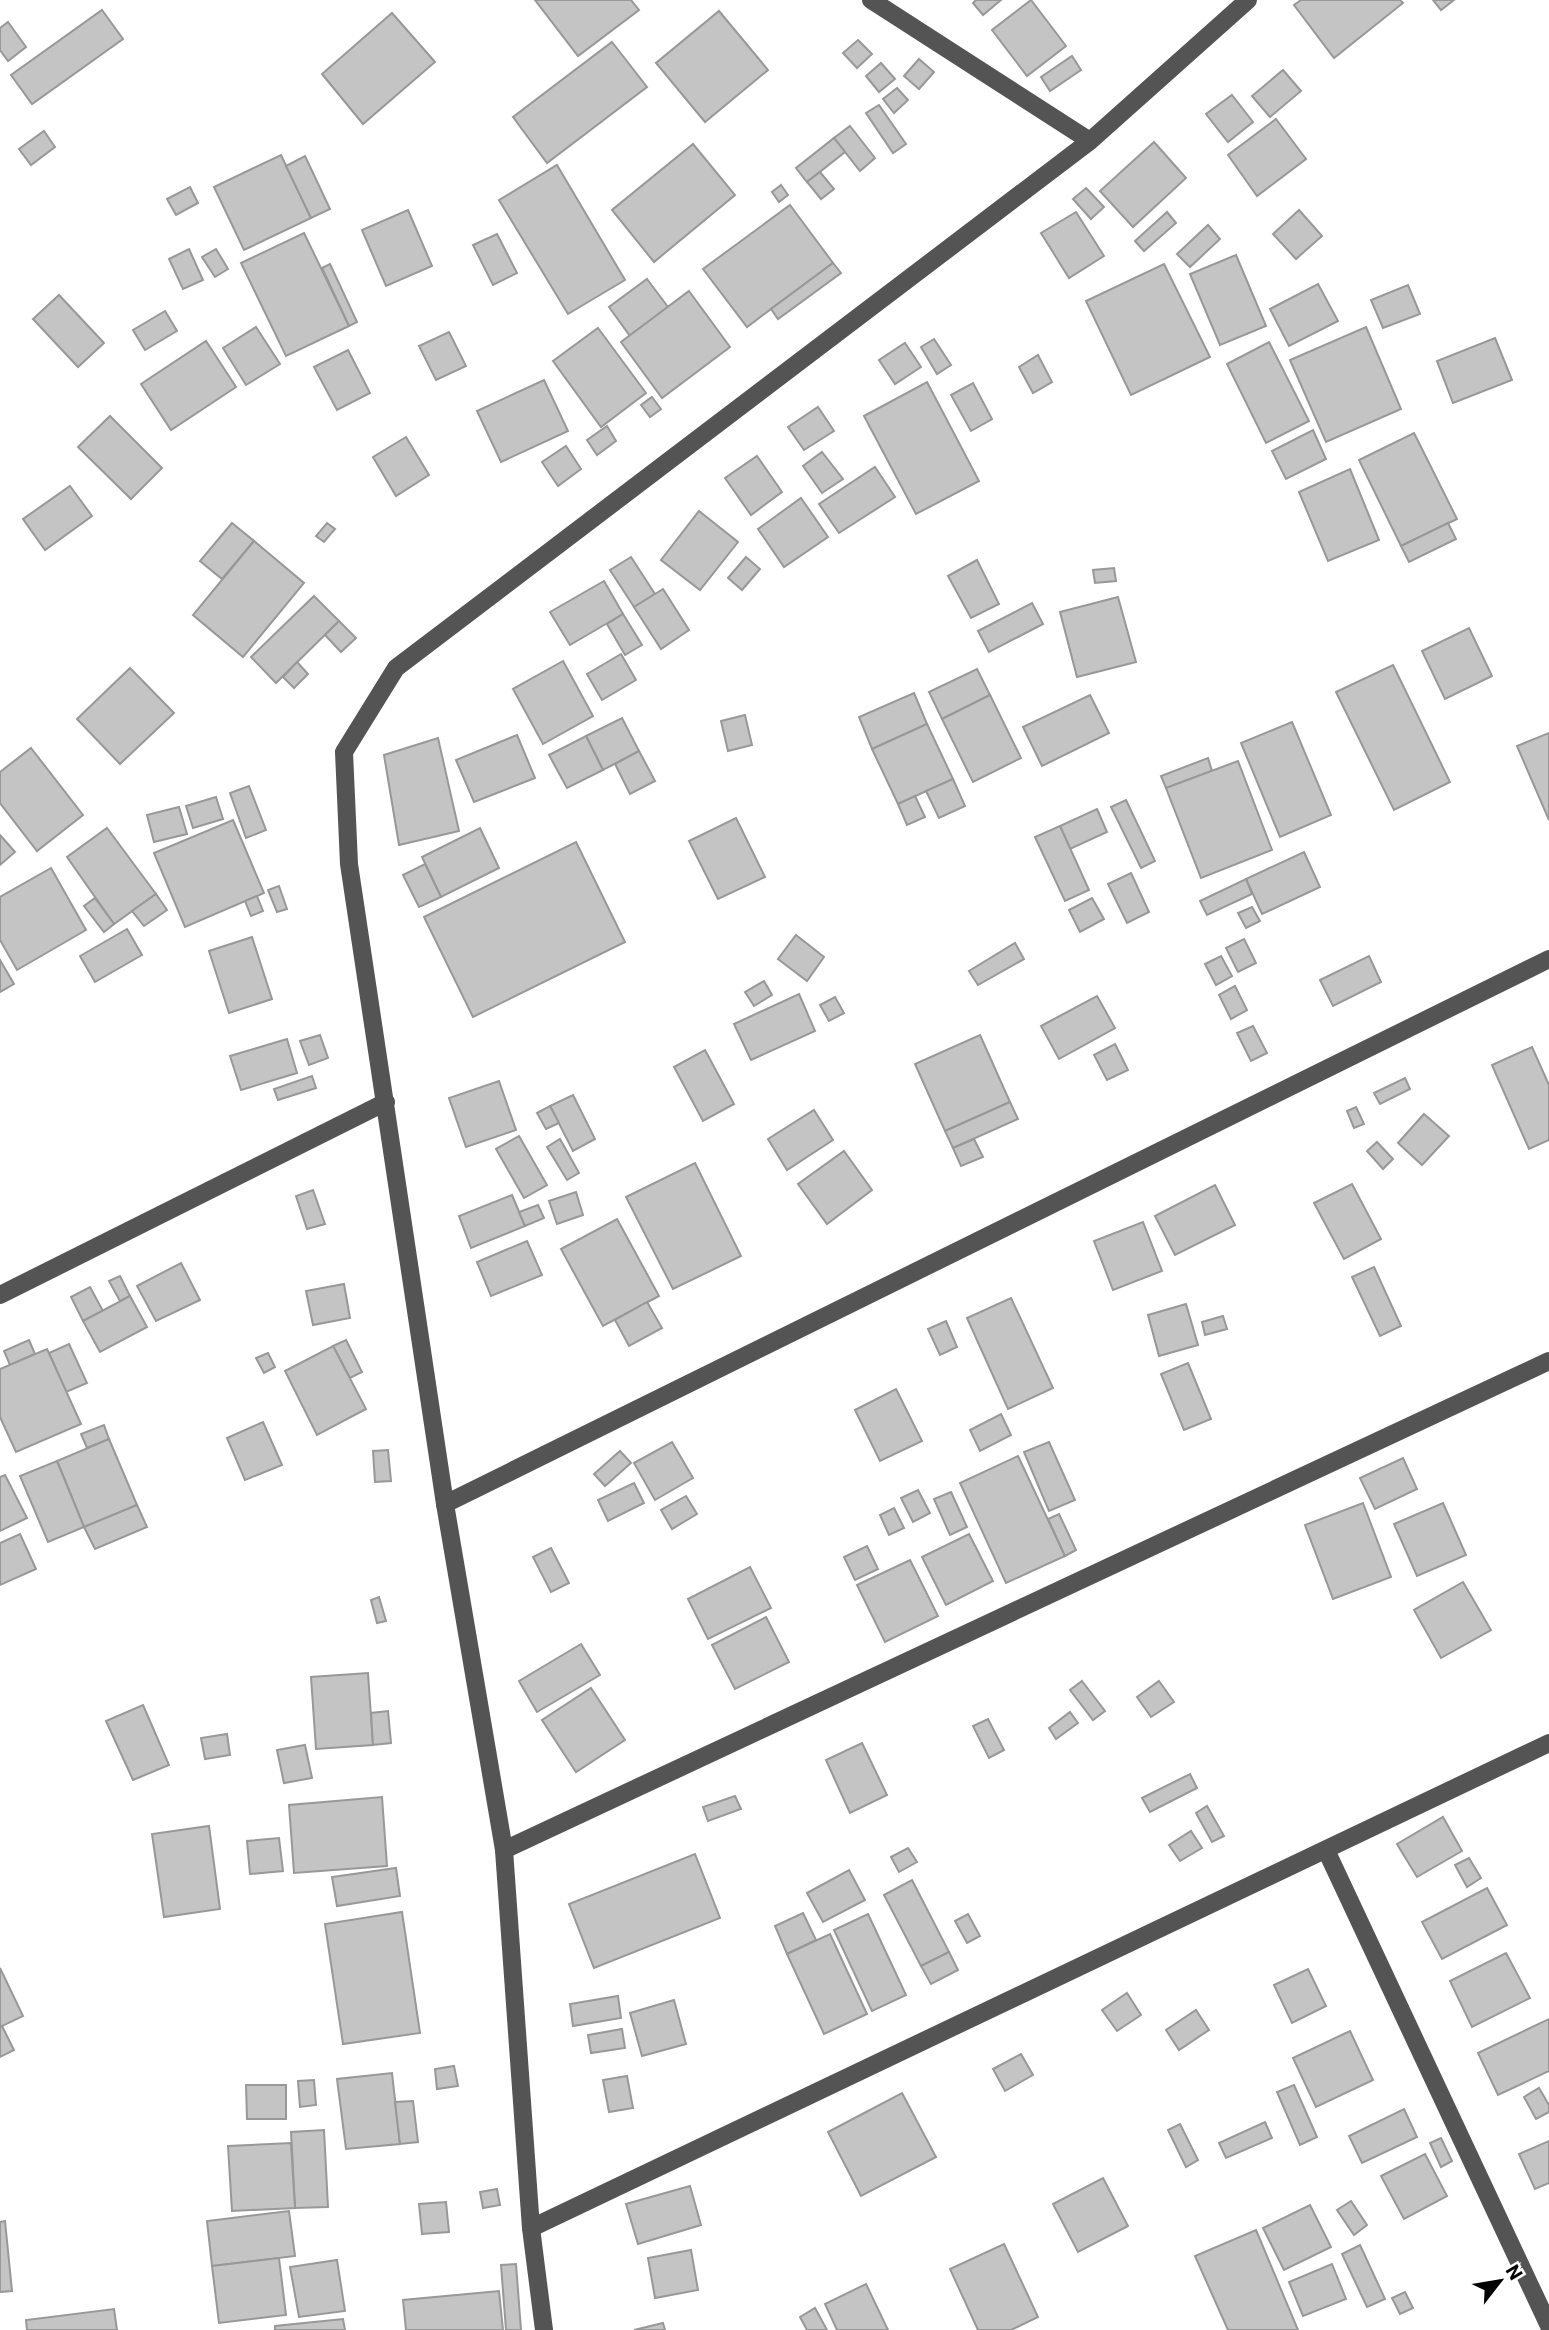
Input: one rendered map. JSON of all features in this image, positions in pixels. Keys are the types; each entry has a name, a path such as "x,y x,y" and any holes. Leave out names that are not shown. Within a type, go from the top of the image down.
{"street":[{"path":"871,0 1090,141"},
{"path":"544,2330 531,2228 504,1850 445,1504 349,864 344,752 397,668 1090,141 1248,0"},
{"path":"445,1504 1549,959"},
{"path":"0,1295 386,1102"},
{"path":"504,1850 1549,1361"},
{"path":"531,2228 1549,1743"},
{"path":"1326,1850 1549,2326"}],"building":[{"path":"535,0 631,0 639,10 578,56"},
{"path":"976,0 1001,0 983,15 973,3"},
{"path":"1031,0 1066,46 1027,76 992,30"},
{"path":"1301,0 1400,0 1403,3 1334,58 1294,5"},
{"path":"1433,0 1454,0 1441,10"},
{"path":"102,10 123,39 32,104 11,75"},
{"path":"719,11 768,70 705,122 656,63"},
{"path":"392,13 435,62 363,124 322,74"},
{"path":"8,22 26,47 8,61 0,50 0,28"},
{"path":"858,40 872,54 857,68 843,53"},
{"path":"612,42 647,87 547,163 513,117"},
{"path":"1072,56 1081,70 1050,91 1041,77"},
{"path":"919,59 934,72 919,89 904,76"},
{"path":"881,63 895,79 879,92 866,76"},
{"path":"1283,70 1301,91 1270,117 1252,96"},
{"path":"897,88 908,100 894,113 883,99"},
{"path":"1232,95 1253,122 1228,142 1206,114"},
{"path":"879,105 906,144 893,153 866,113"},
{"path":"1276,119 1306,159 1257,196 1228,155"},
{"path":"850,126 875,158 860,171 834,138"},
{"path":"44,131 55,147 31,165 19,149"},
{"path":"834,138 845,152 807,182 796,168"},
{"path":"1154,142 1186,178 1133,227 1100,191"},
{"path":"693,144 735,195 654,262 612,210"},
{"path":"281,155 311,218 244,250 214,187"},
{"path":"305,156 330,209 311,218 286,166"},
{"path":"557,165 625,280 568,314 499,200"},
{"path":"820,172 834,189 821,199 807,182"},
{"path":"781,185 788,195 779,202 772,192"},
{"path":"190,187 198,203 176,215 167,199"},
{"path":"1086,188 1104,207 1091,219 1073,199"},
{"path":"790,205 833,263 747,327 703,269"},
{"path":"408,210 432,266 386,286 362,230"},
{"path":"1299,210 1322,236 1296,259 1273,234"},
{"path":"1076,212 1104,256 1069,278 1041,233"},
{"path":"1167,212 1176,223 1144,251 1135,241"},
{"path":"1208,225 1220,239 1190,267 1177,254"},
{"path":"304,233 349,326 286,356 241,263"},
{"path":"497,234 517,273 493,285 473,245"},
{"path":"189,249 203,280 183,289 169,259"},
{"path":"216,249 228,269 215,277 202,257"},
{"path":"1236,255 1266,326 1220,345 1190,274"},
{"path":"833,263 841,273 778,319 771,309"},
{"path":"330,264 357,322 349,326 322,268"},
{"path":"1164,264 1210,357 1131,395 1086,301"},
{"path":"647,279 668,307 630,336 609,307"},
{"path":"1318,284 1338,321 1289,346 1270,309"},
{"path":"1408,285 1420,314 1383,328 1371,300"},
{"path":"689,291 730,347 662,398 621,342"},
{"path":"59,295 104,343 78,367 33,319"},
{"path":"165,311 177,331 145,350 133,330"},
{"path":"256,327 280,364 246,385 223,348"},
{"path":"1366,327 1401,409 1326,442 1290,360"},
{"path":"598,328 646,393 601,427 553,361"},
{"path":"449,332 466,366 436,380 419,346"},
{"path":"1495,338 1512,380 1453,403 1437,361"},
{"path":"934,339 951,365 937,374 921,347"},
{"path":"206,341 236,387 171,430 141,384"},
{"path":"1269,342 1309,421 1266,443 1227,364"},
{"path":"905,343 921,367 895,384 879,360"},
{"path":"348,350 370,393 337,410 314,367"},
{"path":"1038,355 1052,382 1033,393 1019,367"},
{"path":"544,380 568,431 501,462 477,411"},
{"path":"927,382 979,481 916,514 864,416"},
{"path":"973,383 992,419 971,431 951,395"},
{"path":"652,397 661,409 650,417 641,405"},
{"path":"818,407 834,431 804,450 788,427"},
{"path":"110,416 162,468 131,499 78,447"},
{"path":"607,426 616,441 597,455 587,440"},
{"path":"1313,430 1326,459 1286,479 1272,451"},
{"path":"1414,433 1457,519 1401,546 1359,460"},
{"path":"406,437 429,475 396,496 373,457"},
{"path":"566,446 581,469 558,486 542,462"},
{"path":"822,452 843,479 822,493 803,466"},
{"path":"757,456 782,492 751,515 725,478"},
{"path":"875,467 895,497 839,533 819,504"},
{"path":"1350,469 1379,540 1328,561 1299,492"},
{"path":"70,486 92,516 45,550 23,519"},
{"path":"801,498 828,537 784,567 758,529"},
{"path":"699,511 738,542 700,590 661,560"},
{"path":"232,523 254,541 222,579 200,561"},
{"path":"327,523 335,529 324,542 316,536"},
{"path":"1448,523 1456,539 1409,562 1401,546"},
{"path":"254,541 304,583 243,657 193,615"},
{"path":"631,557 655,594 634,607 610,570"},
{"path":"746,557 760,569 742,590 728,578"},
{"path":"977,560 999,604 971,618 948,576"},
{"path":"1114,568 1116,581 1095,583 1093,570"},
{"path":"604,581 623,614 570,645 550,612"},
{"path":"663,589 689,630 661,649 634,607"},
{"path":"314,596 339,621 276,683 251,657"},
{"path":"1118,597 1136,662 1077,677 1060,612"},
{"path":"1032,603 1043,624 989,652 978,631"},
{"path":"623,614 642,645 625,655 607,624"},
{"path":"339,621 356,638 341,652 325,635"},
{"path":"1469,628 1492,676 1445,699 1422,651"},
{"path":"621,654 636,680 602,700 587,674"},
{"path":"563,661 593,716 543,744 513,689"},
{"path":"297,662 308,674 294,688 283,677"},
{"path":"1393,665 1450,782 1394,810 1336,692"},
{"path":"130,668 174,713 120,764 77,719"},
{"path":"977,669 990,695 942,719 929,692"},
{"path":"914,693 927,724 872,749 859,717"},
{"path":"990,695 1021,758 973,782 942,719"},
{"path":"1090,695 1109,733 1042,766 1023,727"},
{"path":"745,715 752,745 728,751 721,721"},
{"path":"622,718 639,751 603,770 586,736"},
{"path":"1292,722 1331,815 1280,837 1241,743"},
{"path":"927,724 953,779 898,804 872,749"},
{"path":"1549,733 1549,820 1517,746"},
{"path":"517,735 535,778 474,802 456,760"},
{"path":"586,736 603,770 567,788 549,755"},
{"path":"438,738 459,831 399,845 384,755"},
{"path":"31,748 83,815 37,851 0,803 0,772"},
{"path":"639,751 655,781 630,794 615,764"},
{"path":"1208,758 1212,771 1166,788 1161,776"},
{"path":"1238,761 1272,850 1201,878 1166,788"},
{"path":"953,779 965,806 939,818 926,791"},
{"path":"249,786 266,830 246,838 230,793"},
{"path":"915,796 925,817 907,825 898,804"},
{"path":"216,797 223,819 193,828 186,806"},
{"path":"1126,800 1155,861 1141,868 1111,807"},
{"path":"179,807 187,834 154,842 147,815"},
{"path":"1097,809 1107,832 1070,849 1060,826"},
{"path":"736,818 765,877 718,899 689,841"},
{"path":"233,820 264,893 185,927 154,853"},
{"path":"1060,826 1089,890 1065,901 1035,837"},
{"path":"107,828 156,894 114,924 67,857"},
{"path":"480,828 499,868 441,897 422,857"},
{"path":"0,835 15,852 0,865"},
{"path":"576,842 625,942 473,1017 424,917"},
{"path":"1304,852 1320,887 1262,914 1246,879"},
{"path":"425,864 441,897 419,907 403,875"},
{"path":"51,868 86,930 17,970 0,940 0,897"},
{"path":"1131,873 1149,912 1127,923 1108,884"},
{"path":"1246,879 1252,894 1207,915 1200,901"},
{"path":"279,886 287,909 277,912 268,890"},
{"path":"156,894 167,910 144,926 132,911"},
{"path":"257,896 263,911 251,916 245,901"},
{"path":"95,898 114,924 104,932 84,906"},
{"path":"1092,898 1104,919 1080,932 1069,910"},
{"path":"1252,907 1260,921 1246,928 1238,913"},
{"path":"127,929 142,955 95,982 80,956"},
{"path":"796,935 824,957 807,981 778,959"},
{"path":"252,937 272,999 229,1013 209,951"},
{"path":"1244,939 1256,963 1238,972 1226,948"},
{"path":"1015,943 1024,959 978,985 969,971"},
{"path":"1221,956 1232,976 1216,985 1205,964"},
{"path":"1369,956 1381,982 1333,1006 1320,980"},
{"path":"0,960 14,984 0,992"},
{"path":"764,981 772,995 754,1006 745,992"},
{"path":"1235,986 1247,1010 1231,1019 1219,995"},
{"path":"799,994 815,1031 751,1060 734,1024"},
{"path":"1097,996 1115,1028 1059,1059 1041,1026"},
{"path":"835,997 844,1013 829,1021 820,1005"},
{"path":"1253,1026 1267,1053 1251,1061 1237,1033"},
{"path":"320,1035 328,1058 309,1065 300,1041"},
{"path":"980,1035 1010,1102 945,1131 915,1064"},
{"path":"287,1039 297,1073 241,1090 230,1056"},
{"path":"1115,1044 1128,1070 1107,1080 1094,1055"},
{"path":"1532,1047 1549,1085 1549,1140 1529,1149 1492,1065"},
{"path":"705,1050 734,1104 703,1121 674,1067"},
{"path":"312,1076 316,1088 278,1100 274,1089"},
{"path":"1405,1078 1410,1089 1380,1104 1374,1093"},
{"path":"499,1081 516,1130 466,1147 449,1098"},
{"path":"573,1095 595,1139 573,1151 550,1106"},
{"path":"1010,1102 1018,1119 953,1148 945,1131"},
{"path":"550,1106 559,1123 546,1129 537,1113"},
{"path":"1356,1107 1364,1124 1354,1128 1347,1111"},
{"path":"814,1110 833,1140 787,1170 768,1139"},
{"path":"1424,1114 1449,1136 1422,1165 1398,1143"},
{"path":"519,1136 547,1185 524,1198 496,1149"},
{"path":"560,1139 579,1173 567,1180 547,1147"},
{"path":"974,1139 983,1157 961,1166 953,1148"},
{"path":"1377,1142 1393,1159 1383,1169 1367,1151"},
{"path":"844,1151 872,1190 827,1224 798,1184"},
{"path":"695,1163 741,1256 673,1289 626,1197"},
{"path":"1352,1184 1381,1239 1344,1259 1314,1203"},
{"path":"1215,1185 1235,1225 1175,1255 1155,1216"},
{"path":"313,1190 325,1224 307,1229 296,1196"},
{"path":"576,1192 583,1215 557,1224 549,1201"},
{"path":"512,1195 525,1226 471,1248 459,1216"},
{"path":"538,1205 544,1218 525,1226 519,1212"},
{"path":"617,1219 659,1296 603,1326 561,1249"},
{"path":"1143,1222 1162,1271 1113,1290 1094,1241"},
{"path":"527,1241 542,1275 491,1296 477,1262"},
{"path":"181,1263 200,1300 156,1321 137,1286"},
{"path":"1374,1267 1401,1326 1380,1336 1352,1277"},
{"path":"120,1276 130,1296 120,1301 109,1281"},
{"path":"344,1284 350,1318 313,1325 306,1291"},
{"path":"90,1287 103,1311 83,1321 71,1297"},
{"path":"130,1296 147,1327 100,1352 83,1321"},
{"path":"1011,1298 1053,1388 1008,1409 967,1318"},
{"path":"647,1302 662,1328 629,1346 615,1320"},
{"path":"1186,1304 1198,1345 1159,1356 1148,1315"},
{"path":"1223,1316 1227,1329 1205,1335 1202,1322"},
{"path":"946,1321 957,1347 940,1355 928,1329"},
{"path":"29,1340 35,1354 10,1365 4,1351"},
{"path":"346,1340 362,1372 350,1378 333,1346"},
{"path":"69,1344 87,1383 66,1392 49,1353"},
{"path":"333,1346 366,1409 317,1435 285,1371"},
{"path":"47,1349 81,1424 16,1452 0,1417 0,1369"},
{"path":"268,1353 275,1367 264,1373 256,1358"},
{"path":"1188,1363 1211,1419 1184,1430 1161,1374"},
{"path":"896,1389 922,1441 880,1461 855,1410"},
{"path":"1001,1414 1011,1435 980,1451 970,1430"},
{"path":"263,1422 282,1465 245,1480 227,1438"},
{"path":"104,1425 109,1439 87,1448 81,1434"},
{"path":"109,1439 137,1505 84,1527 57,1461"},
{"path":"672,1442 693,1478 655,1500 634,1463"},
{"path":"1049,1442 1075,1500 1049,1511 1024,1452"},
{"path":"388,1450 391,1481 375,1482 373,1451"},
{"path":"620,1451 631,1463 605,1486 594,1474"},
{"path":"1018,1456 1065,1556 1006,1583 960,1483"},
{"path":"1403,1458 1417,1489 1375,1509 1360,1478"},
{"path":"57,1461 84,1527 48,1542 20,1476"},
{"path":"5,1475 27,1518 0,1531 0,1477"},
{"path":"634,1483 644,1503 608,1521 598,1500"},
{"path":"918,1490 930,1513 913,1522 901,1498"},
{"path":"951,1492 967,1527 950,1535 934,1499"},
{"path":"686,1496 697,1514 672,1529 661,1510"},
{"path":"1363,1503 1391,1577 1333,1599 1305,1525"},
{"path":"1443,1503 1466,1555 1417,1576 1394,1524"},
{"path":"137,1505 147,1527 95,1549 84,1527"},
{"path":"894,1508 904,1528 889,1535 880,1515"},
{"path":"1059,1514 1076,1550 1065,1556 1048,1519"},
{"path":"20,1534 36,1569 0,1585 0,1543"},
{"path":"969,1534 993,1581 946,1605 922,1557"},
{"path":"867,1546 878,1569 855,1580 844,1557"},
{"path":"551,1548 569,1583 551,1592 533,1557"},
{"path":"910,1560 938,1616 885,1642 857,1585"},
{"path":"750,1567 771,1608 708,1639 688,1599"},
{"path":"1463,1582 1491,1630 1441,1658 1414,1610"},
{"path":"379,1597 386,1621 377,1623 371,1600"},
{"path":"766,1617 789,1662 735,1689 712,1645"},
{"path":"581,1644 600,1675 537,1712 519,1681"},
{"path":"368,1673 373,1745 316,1749 311,1677"},
{"path":"1082,1681 1105,1711 1093,1720 1070,1690"},
{"path":"1159,1681 1174,1702 1151,1717 1137,1697"},
{"path":"591,1688 625,1740 576,1772 542,1720"},
{"path":"143,1705 169,1765 133,1780 106,1721"},
{"path":"388,1711 391,1743 373,1745 371,1713"},
{"path":"1070,1712 1078,1723 1056,1739 1049,1728"},
{"path":"988,1719 1004,1750 989,1758 973,1726"},
{"path":"227,1734 230,1755 205,1759 201,1738"},
{"path":"862,1743 887,1795 850,1813 826,1760"},
{"path":"305,1745 312,1778 284,1783 277,1750"},
{"path":"1190,1774 1197,1788 1150,1812 1142,1798"},
{"path":"735,1796 741,1809 708,1821 703,1807"},
{"path":"382,1797 387,1866 294,1873 289,1805"},
{"path":"1207,1806 1224,1836 1212,1842 1196,1813"},
{"path":"1443,1817 1462,1851 1417,1877 1397,1844"},
{"path":"209,1826 220,1909 164,1917 152,1834"},
{"path":"1191,1831 1202,1848 1180,1861 1169,1845"},
{"path":"279,1838 283,1871 250,1874 247,1841"},
{"path":"908,1848 917,1862 899,1872 891,1857"},
{"path":"695,1854 720,1918 594,1968 569,1904"},
{"path":"1469,1858 1481,1878 1467,1887 1455,1865"},
{"path":"396,1868 400,1896 337,1906 332,1877"},
{"path":"849,1870 865,1900 823,1922 807,1893"},
{"path":"912,1880 949,1952 921,1966 884,1895"},
{"path":"1487,1888 1507,1925 1442,1959 1422,1922"},
{"path":"402,1912 420,2033 343,2044 325,1924"},
{"path":"803,1913 816,1940 787,1954 775,1926"},
{"path":"868,1914 906,1995 872,2011 834,1930"},
{"path":"968,1914 980,1936 967,1943 955,1921"},
{"path":"830,1934 867,2014 824,2034 787,1954"},
{"path":"949,1952 958,1970 931,1984 921,1966"},
{"path":"1506,1953 1530,1998 1472,2027 1450,1981"},
{"path":"0,1968 23,2016 0,2027"},
{"path":"1308,1969 1326,2006 1292,2023 1274,1985"},
{"path":"1127,1993 1141,2015 1117,2031 1102,2010"},
{"path":"618,1996 621,2018 573,2026 570,2004"},
{"path":"674,2000 686,2044 642,2056 630,2013"},
{"path":"1196,2010 1209,2030 1179,2050 1166,2030"},
{"path":"1549,2019 1549,2071 1498,2095 1478,2053"},
{"path":"2,2026 14,2050 0,2057 0,2027"},
{"path":"622,2029 625,2048 591,2053 588,2035"},
{"path":"1350,2031 1373,2080 1316,2107 1293,2058"},
{"path":"1021,2054 1033,2075 1005,2091 993,2069"},
{"path":"454,2066 458,2086 437,2089 435,2069"},
{"path":"392,2073 400,2144 346,2149 337,2079"},
{"path":"627,2076 633,2108 609,2112 603,2080"},
{"path":"314,2080 316,2105 300,2107 298,2081"},
{"path":"246,2085 286,2085 286,2119 247,2119"},
{"path":"1294,2085 1317,2137 1300,2145 1277,2092"},
{"path":"1539,2088 1549,2105 1549,2112 1536,2119 1524,2097"},
{"path":"902,2093 936,2157 861,2196 828,2132"},
{"path":"413,2101 418,2142 400,2144 395,2102"},
{"path":"1404,2109 1417,2137 1362,2163 1349,2136"},
{"path":"1265,2122 1272,2138 1226,2158 1219,2143"},
{"path":"1180,2124 1198,2160 1186,2167 1168,2130"},
{"path":"324,2130 328,2207 295,2208 291,2132"},
{"path":"1441,2138 1452,2161 1441,2167 1430,2143"},
{"path":"1549,2141 1549,2183 1535,2189 1519,2154"},
{"path":"291,2143 295,2208 232,2211 228,2146"},
{"path":"1425,2154 1447,2196 1404,2219 1381,2176"},
{"path":"1103,2178 1128,2226 1078,2252 1053,2204"},
{"path":"690,2186 701,2225 638,2244 626,2204"},
{"path":"497,2189 500,2205 483,2208 480,2192"},
{"path":"1351,2201 1367,2225 1354,2235 1337,2210"},
{"path":"446,2202 449,2232 422,2234 419,2204"},
{"path":"1310,2205 1331,2247 1284,2270 1263,2228"},
{"path":"289,2211 295,2256 212,2266 207,2221"},
{"path":"5,2221 12,2291 0,2292 0,2222"},
{"path":"1256,2230 1298,2330 1228,2330 1195,2256"},
{"path":"1004,2244 1038,2317 1011,2330 978,2330 950,2269"},
{"path":"1360,2245 1385,2299 1367,2307 1342,2254"},
{"path":"691,2250 698,2290 655,2298 648,2258"},
{"path":"279,2258 286,2315 219,2323 212,2266"},
{"path":"337,2260 345,2311 299,2317 290,2267"},
{"path":"516,2264 521,2330 506,2330 501,2265"},
{"path":"1332,2264 1346,2299 1303,2316 1289,2282"},
{"path":"866,2284 888,2330 837,2330 825,2304"},
{"path":"499,2291 503,2330 406,2330 403,2300"},
{"path":"1405,2292 1413,2308 1400,2314 1392,2298"},
{"path":"815,2308 827,2330 807,2330 800,2317"},
{"path":"114,2309 117,2330 27,2330 26,2320"},
{"path":"343,2319 345,2330 275,2330 275,2326"},
{"path":"663,2323 665,2330 634,2330"}]}
